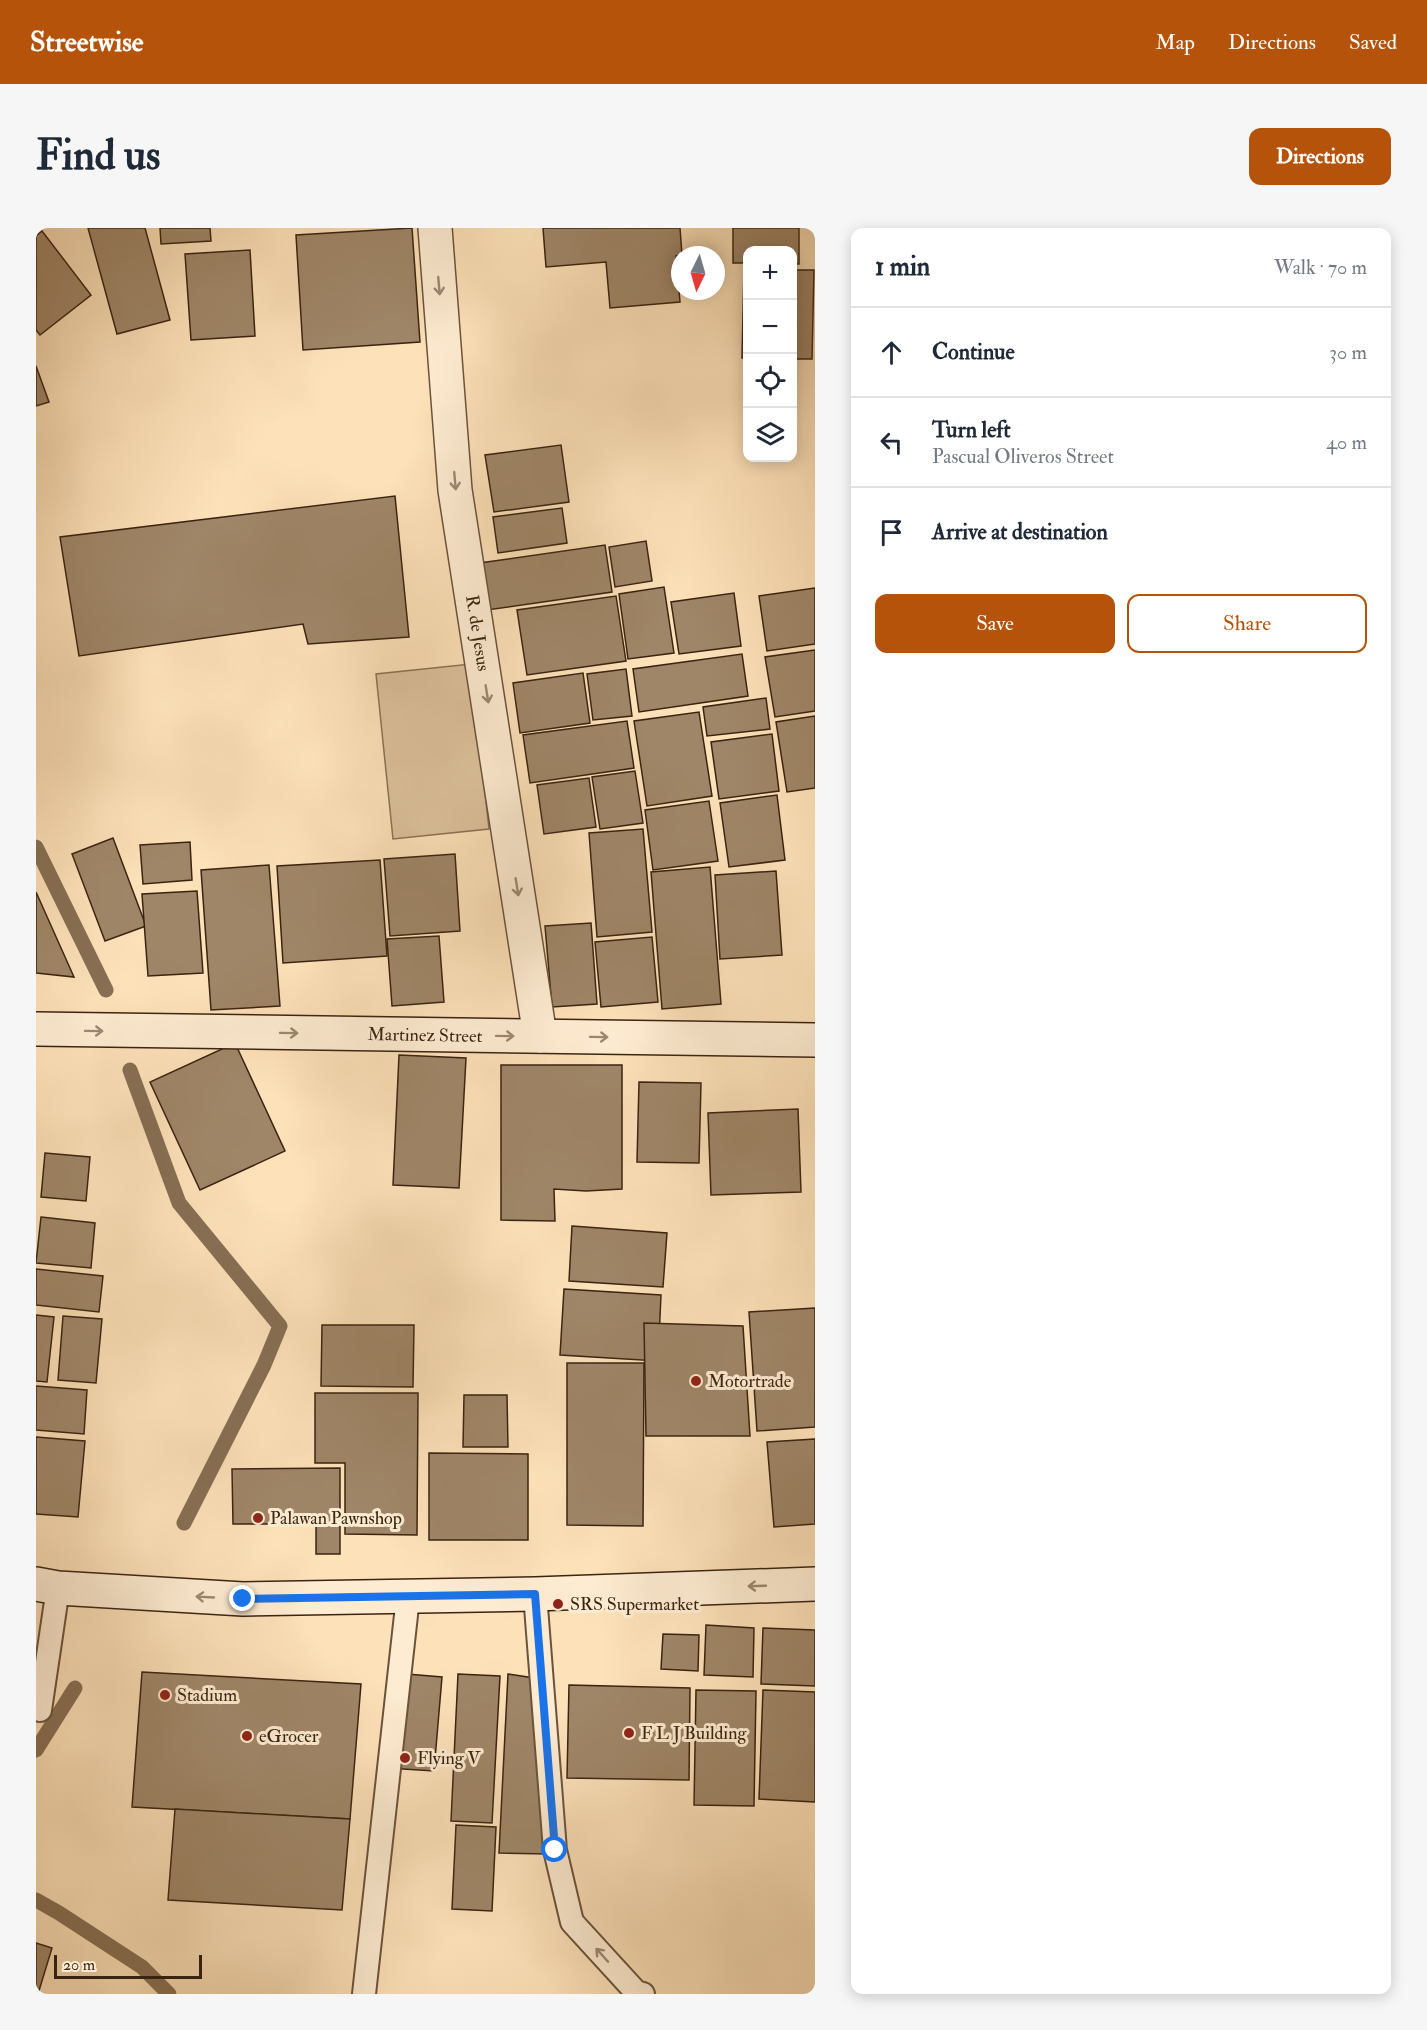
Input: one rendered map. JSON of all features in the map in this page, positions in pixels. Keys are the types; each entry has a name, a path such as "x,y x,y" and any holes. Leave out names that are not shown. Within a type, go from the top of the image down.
{"street":[{"name":"R. de Jesus","path":"435,228 455,490 540,1036"},
{"name":"Martinez Street","path":"36,1029 815,1040"},
{"path":"47,1586 243,1599 535,1594 815,1584"}],"lane":[{"path":"40,1710 47,1586"},
{"path":"535,1594 555,1850 572,1922 636,1992 644,1994"},
{"path":"364,1994 408,1597"}],"shaded area":[{"path":"471,664 489,829 393,839 376,674"}],"building":[{"path":"88,228 145,228 170,320 117,334"},
{"path":"160,228 210,228 211,241 161,244"},
{"path":"412,228 420,342 303,350 296,235"},
{"path":"543,228 680,228 681,246 671,246 671,300 680,300 680,302 610,308 606,262 546,267"},
{"path":"733,228 799,228 799,264 797,264 797,246 743,246 743,263 733,263"},
{"path":"42,231 91,295 40,335 36,330 36,236"},
{"path":"250,250 255,336 191,340 185,254"},
{"path":"797,270 814,270 812,359 797,359"},
{"path":"36,366 49,402 36,406"},
{"path":"561,445 569,502 494,512 485,455"},
{"path":"395,496 409,637 308,644 303,624 79,656 60,537"},
{"path":"562,508 567,543 498,553 493,517"},
{"path":"646,541 652,581 615,587 609,547"},
{"path":"605,545 612,592 487,610 480,563"},
{"path":"664,587 674,653 628,659 619,594"},
{"path":"815,588 815,644 767,651 759,596"},
{"path":"734,593 741,646 679,654 671,602"},
{"path":"616,596 626,661 527,675 517,610"},
{"path":"815,650 815,711 775,717 765,657"},
{"path":"742,654 748,696 639,712 633,669"},
{"path":"626,669 632,716 593,720 587,674"},
{"path":"583,673 590,723 520,733 513,683"},
{"path":"766,698 770,729 707,736 703,707"},
{"path":"699,712 712,796 647,806 634,721"},
{"path":"815,716 815,788 787,792 776,722"},
{"path":"627,721 634,768 530,783 523,735"},
{"path":"772,734 779,791 719,799 711,742"},
{"path":"635,771 643,823 600,829 592,777"},
{"path":"589,778 596,827 544,834 537,785"},
{"path":"777,795 785,860 729,867 720,803"},
{"path":"709,801 718,861 653,870 645,810"},
{"path":"643,829 652,932 597,937 589,833"},
{"path":"113,838 146,926 105,941 72,854"},
{"path":"190,842 192,880 143,884 140,845"},
{"path":"455,854 460,931 390,936 384,859"},
{"path":"380,860 387,956 283,963 277,866"},
{"path":"269,865 280,1006 211,1010 201,870"},
{"path":"710,867 721,1004 662,1009 651,872"},
{"path":"776,871 782,955 720,959 715,875"},
{"path":"197,891 203,973 148,976 142,894"},
{"path":"36,892 74,977 36,973"},
{"path":"591,923 597,1004 552,1007 545,926"},
{"path":"439,936 444,1002 392,1006 387,939"},
{"path":"652,937 658,1002 601,1007 595,942"},
{"path":"235,1043 285,1151 200,1190 150,1082"},
{"path":"399,1055 466,1058 459,1188 393,1185"},
{"path":"501,1065 622,1065 622,1189 586,1191 554,1189 555,1221 501,1220"},
{"path":"639,1082 701,1083 699,1163 637,1162"},
{"path":"798,1109 801,1192 711,1195 708,1113"},
{"path":"45,1153 90,1157 86,1201 41,1197"},
{"path":"41,1217 95,1223 91,1268 36,1263"},
{"path":"572,1226 667,1233 663,1287 569,1281"},
{"path":"36,1269 103,1276 99,1312 36,1305"},
{"path":"564,1289 661,1295 658,1361 560,1355"},
{"path":"815,1308 815,1427 757,1431 749,1312"},
{"path":"36,1315 54,1317 47,1382 36,1381"},
{"path":"63,1316 102,1319 96,1383 58,1380"},
{"name":"Motortrade","path":"644,1323 743,1326 750,1436 646,1436"},
{"path":"322,1325 414,1325 413,1387 321,1386"},
{"path":"567,1363 644,1363 643,1526 567,1525"},
{"path":"36,1386 87,1390 84,1434 36,1430"},
{"path":"315,1393 418,1393 417,1535 345,1534 345,1463 315,1463"},
{"path":"464,1395 507,1395 508,1447 463,1447"},
{"path":"36,1437 85,1441 78,1517 36,1514"},
{"path":"815,1439 815,1524 774,1527 767,1442"},
{"path":"429,1453 528,1454 528,1540 429,1540"},
{"path":"340,1468 340,1554 316,1554 316,1524 233,1524 232,1469"},
{"path":"706,1625 754,1628 753,1677 704,1675"},
{"path":"763,1628 815,1630 815,1686 761,1684"},
{"path":"663,1634 699,1635 698,1671 661,1669"},
{"name":"eGrocer","path":"142,1672 361,1684 350,1819 132,1807"},
{"path":"395,1673 442,1677 434,1771 388,1768"},
{"path":"458,1674 500,1676 492,1823 451,1821"},
{"path":"508,1674 541,1679 547,1854 499,1853"},
{"name":"F L J Building","path":"569,1685 690,1688 689,1780 567,1778"},
{"path":"696,1690 756,1691 754,1806 694,1805"},
{"path":"763,1690 815,1692 815,1802 759,1799"},
{"path":"175,1809 350,1819 342,1910 168,1900"},
{"path":"456,1825 496,1827 492,1911 452,1909"},
{"path":"36,1943 52,1948 38,1994 36,1994"}],"waterway":[{"path":"36,847 106,990"},
{"path":"130,1070 179,1203 280,1326 264,1365 184,1523"},
{"path":"36,1750 75,1688"},
{"path":"36,1900 142,1967 169,1994"}],"place":[{"name":"Motortrade","path":"696,1381"},
{"name":"Palawan Pawnshop","path":"258,1518"},
{"name":"SRS Supermarket","path":"558,1604"},
{"name":"Stadium","path":"165,1695"},
{"name":"F L J Building","path":"629,1733"},
{"name":"eGrocer","path":"247,1736"},
{"name":"Flying V","path":"405,1758"}],"route":[{"path":"243,1599 535,1594 555,1850"}]}
